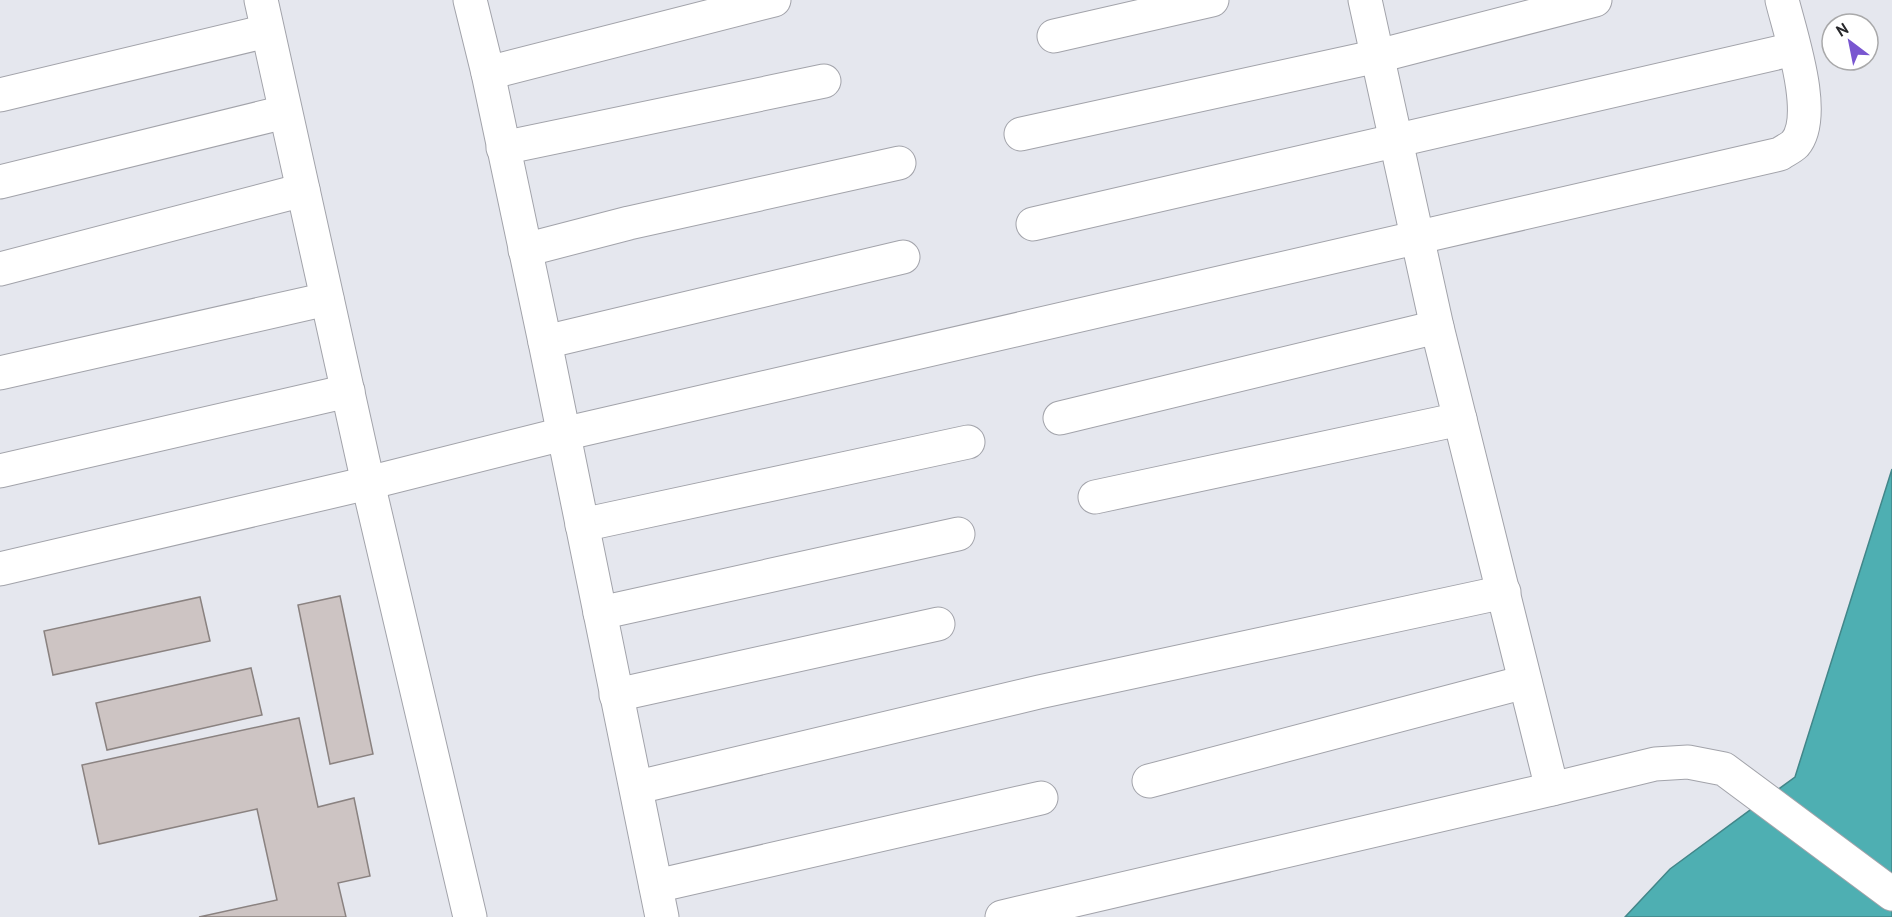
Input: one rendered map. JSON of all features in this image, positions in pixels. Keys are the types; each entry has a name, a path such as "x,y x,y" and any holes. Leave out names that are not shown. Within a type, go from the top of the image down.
{"street":[{"path":"470,0 488,73 545,342 616,695 638,787 659,902 1041,798"},
{"path":"488,73 774,0"},
{"path":"1054,36 1212,0"},
{"path":"1365,0 1394,141 1437,327 1552,789"},
{"path":"1021,134 1378,56 1595,0"},
{"path":"0,569 368,483 563,434 1780,154 1796,143 1804,122 1805,102 1782,0"},
{"path":"0,95 264,15 368,483 470,917"},
{"path":"1033,224 1794,49"},
{"path":"503,148 824,81"},
{"path":"0,182 285,112"},
{"path":"525,250 629,223 899,163"},
{"path":"0,269 303,190"},
{"path":"545,342 903,257"},
{"path":"0,373 327,298"},
{"path":"1060,418 1437,327"},
{"path":"0,471 348,391"},
{"path":"1095,496 1460,419"},
{"path":"582,525 968,442"},
{"path":"600,613 958,534"},
{"path":"638,787 1039,692 1504,592"},
{"path":"616,695 938,624"},
{"path":"1149,781 1525,682"},
{"path":"1002,917 1655,764 1688,762 1724,768 1892,894"}],"water":[{"path":"1892,469 1892,917 1625,917 1670,869 1795,777"}],"building":[{"path":"340,596 373,754 330,764 298,605"},
{"path":"200,597 210,641 53,675 44,631"},
{"path":"251,668 262,715 107,750 96,703"},
{"path":"299,718 318,807 354,798 370,876 338,883 346,917 199,917 277,900 257,809 99,844 82,765"}]}
